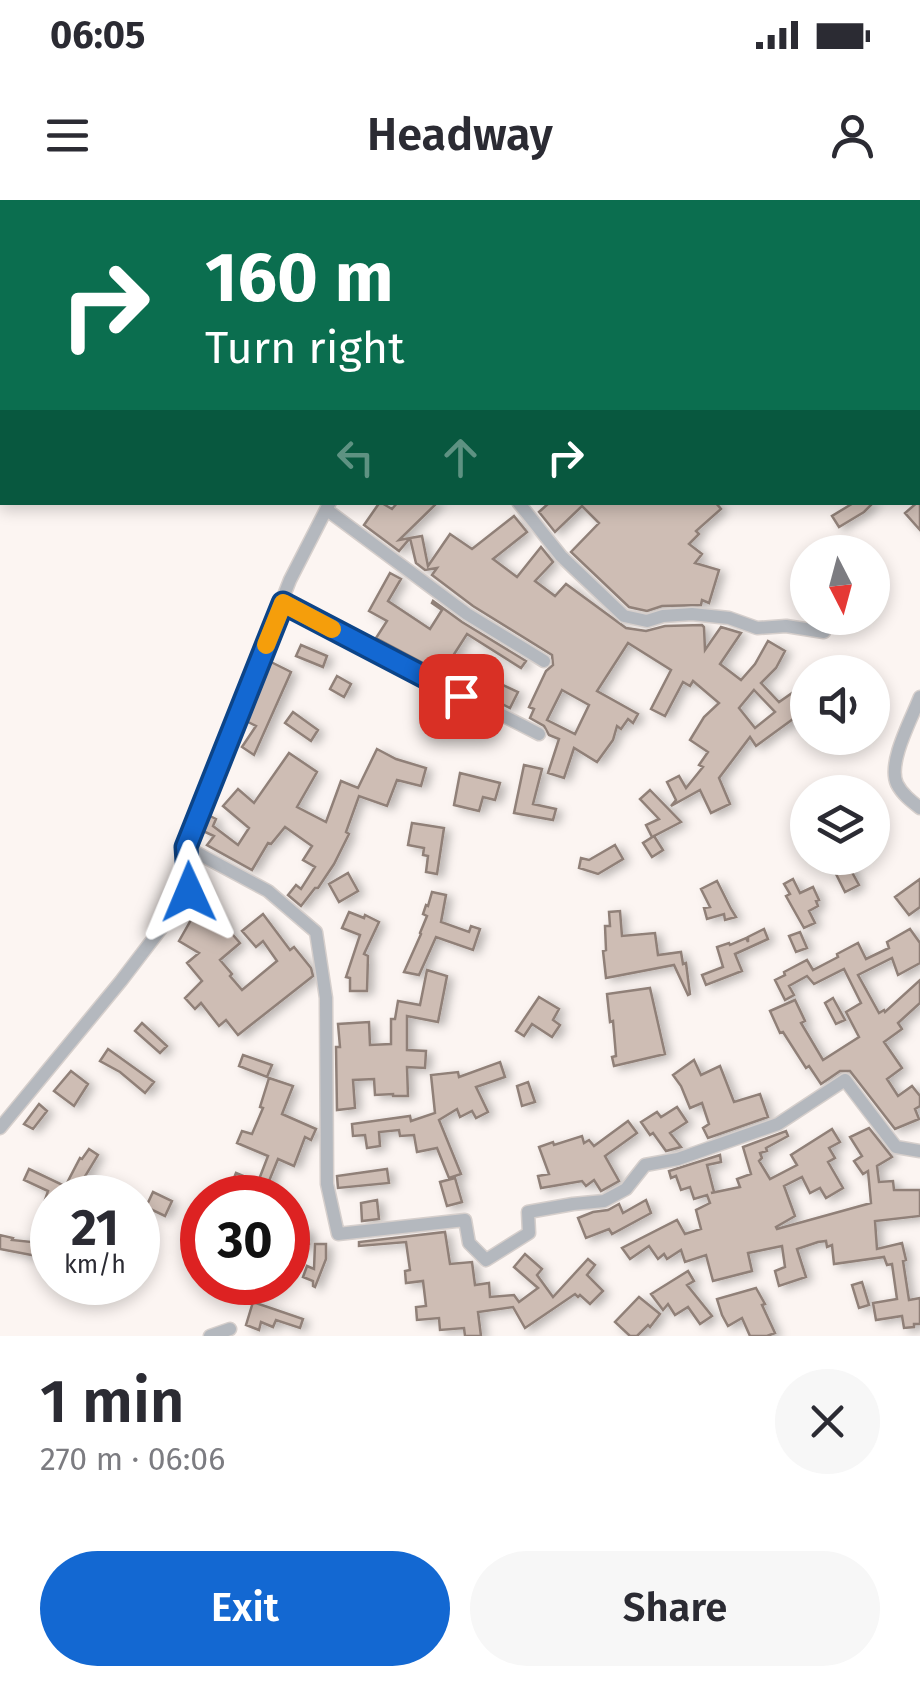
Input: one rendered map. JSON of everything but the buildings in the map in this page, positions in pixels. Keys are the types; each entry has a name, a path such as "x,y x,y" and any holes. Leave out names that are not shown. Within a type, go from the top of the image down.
{"street":[{"path":"520,505 561,556 624,616 647,621 692,614 729,618 758,628 790,627"},
{"path":"0,1128 189,892 186,847 290,580 329,506 467,614 544,661"},
{"path":"283,603 538,734"},
{"path":"920,697 895,762 895,780 920,808"},
{"path":"186,847 268,890 316,932 326,998 327,1184 338,1234 465,1220 469,1243 486,1260 529,1233 528,1212 604,1201 626,1189 645,1165 678,1158 778,1124 844,1080 896,1147 920,1150"},
{"path":"210,1336 230,1330"}],"slow traffic":[{"path":"266,645 283,603 332,629"}],"route":[{"path":"189,892 186,847 283,603 461,696"}]}
